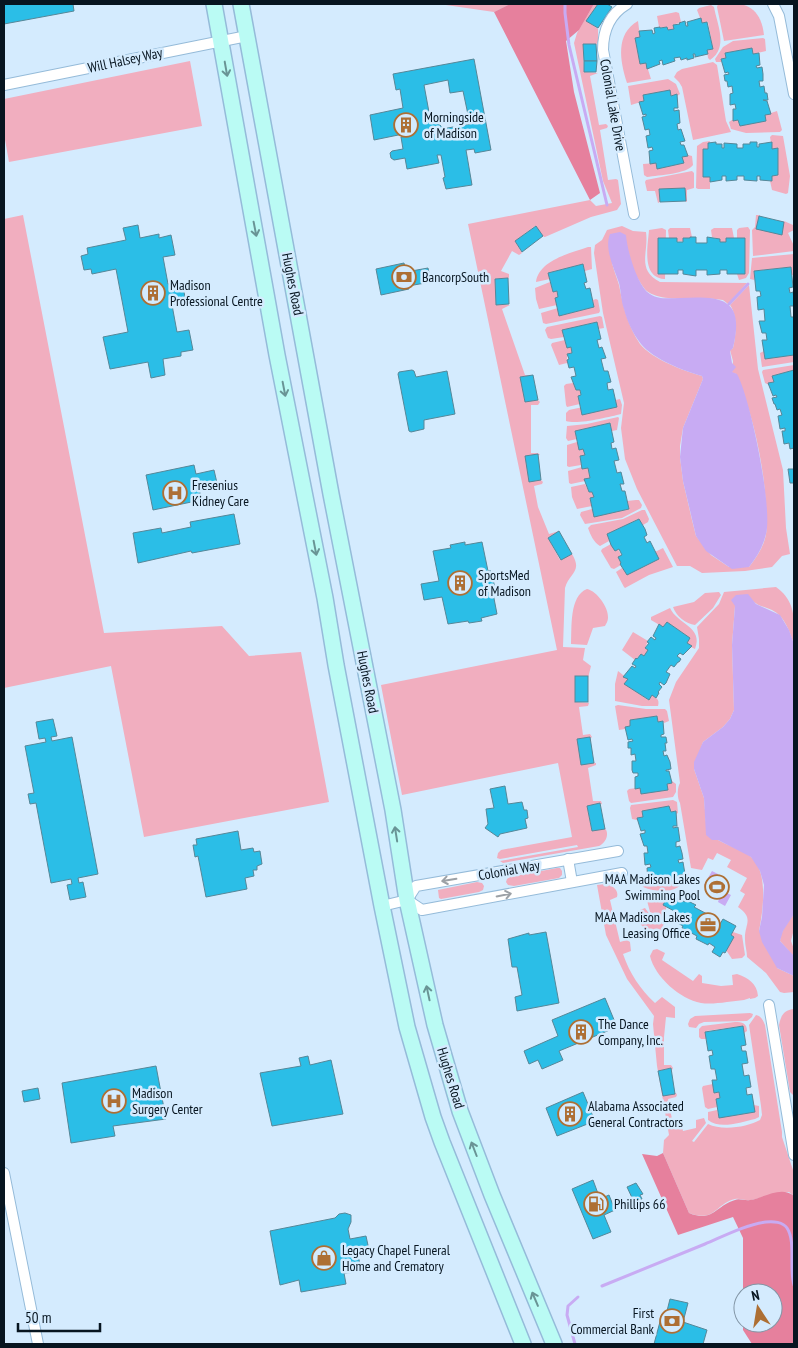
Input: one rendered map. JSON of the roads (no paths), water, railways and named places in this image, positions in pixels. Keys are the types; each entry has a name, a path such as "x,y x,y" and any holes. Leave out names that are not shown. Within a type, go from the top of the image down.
{"main road":[{"name":"Hughes Road","path":"214,4 277,355 325,598 382,906 407,1027 433,1117 521,1344"},
{"name":"Hughes Road","path":"241,4 331,494 393,810 407,900 435,1025 460,1111 495,1202 554,1344"}],"street":[{"name":"Colonial Lake Drive","path":"628,4 618,10 606,28 603,38 603,50 634,214"},
{"path":"772,4 779,16 794,94"},
{"name":"Will Halsey Way","path":"4,85 247,36"},
{"name":"Colonial Way","path":"382,906 407,900 416,886 618,851"},
{"path":"568,859 572,882"},
{"name":"Colonial Way","path":"407,900 422,910 622,873"},
{"path":"769,1005 792,1132 794,1155"},
{"path":"4,1173 8,1221 38,1344"}],"waterway":[{"path":"565,4 569,45 607,205"},
{"path":"729,304 748,284"},
{"path":"602,1286 742,1228 766,1222 783,1224 790,1234 794,1285"},
{"path":"575,1344 567,1315 568,1306 578,1297"}],"place":[{"name":"Morningside of Madison","path":"406,125"},
{"name":"BancorpSouth","path":"404,277"},
{"name":"Madison Professional Centre","path":"153,293"},
{"name":"Fresenius Kidney Care","path":"175,493"},
{"name":"SportsMed of Madison","path":"460,583"},
{"name":"MAA Madison Lakes Swimming Pool","path":"717,887"},
{"name":"MAA Madison Lakes Leasing Office","path":"708,925"},
{"name":"The Dance Company, Inc.","path":"581,1032"},
{"name":"Madison Surgery Center","path":"114,1101"},
{"name":"Alabama Associated General Contractors","path":"570,1114"},
{"name":"Phillips 66","path":"596,1204"},
{"name":"Legacy Chapel Funeral Home and Crematory","path":"324,1258"},
{"name":"First Commercial Bank","path":"672,1321"}]}
